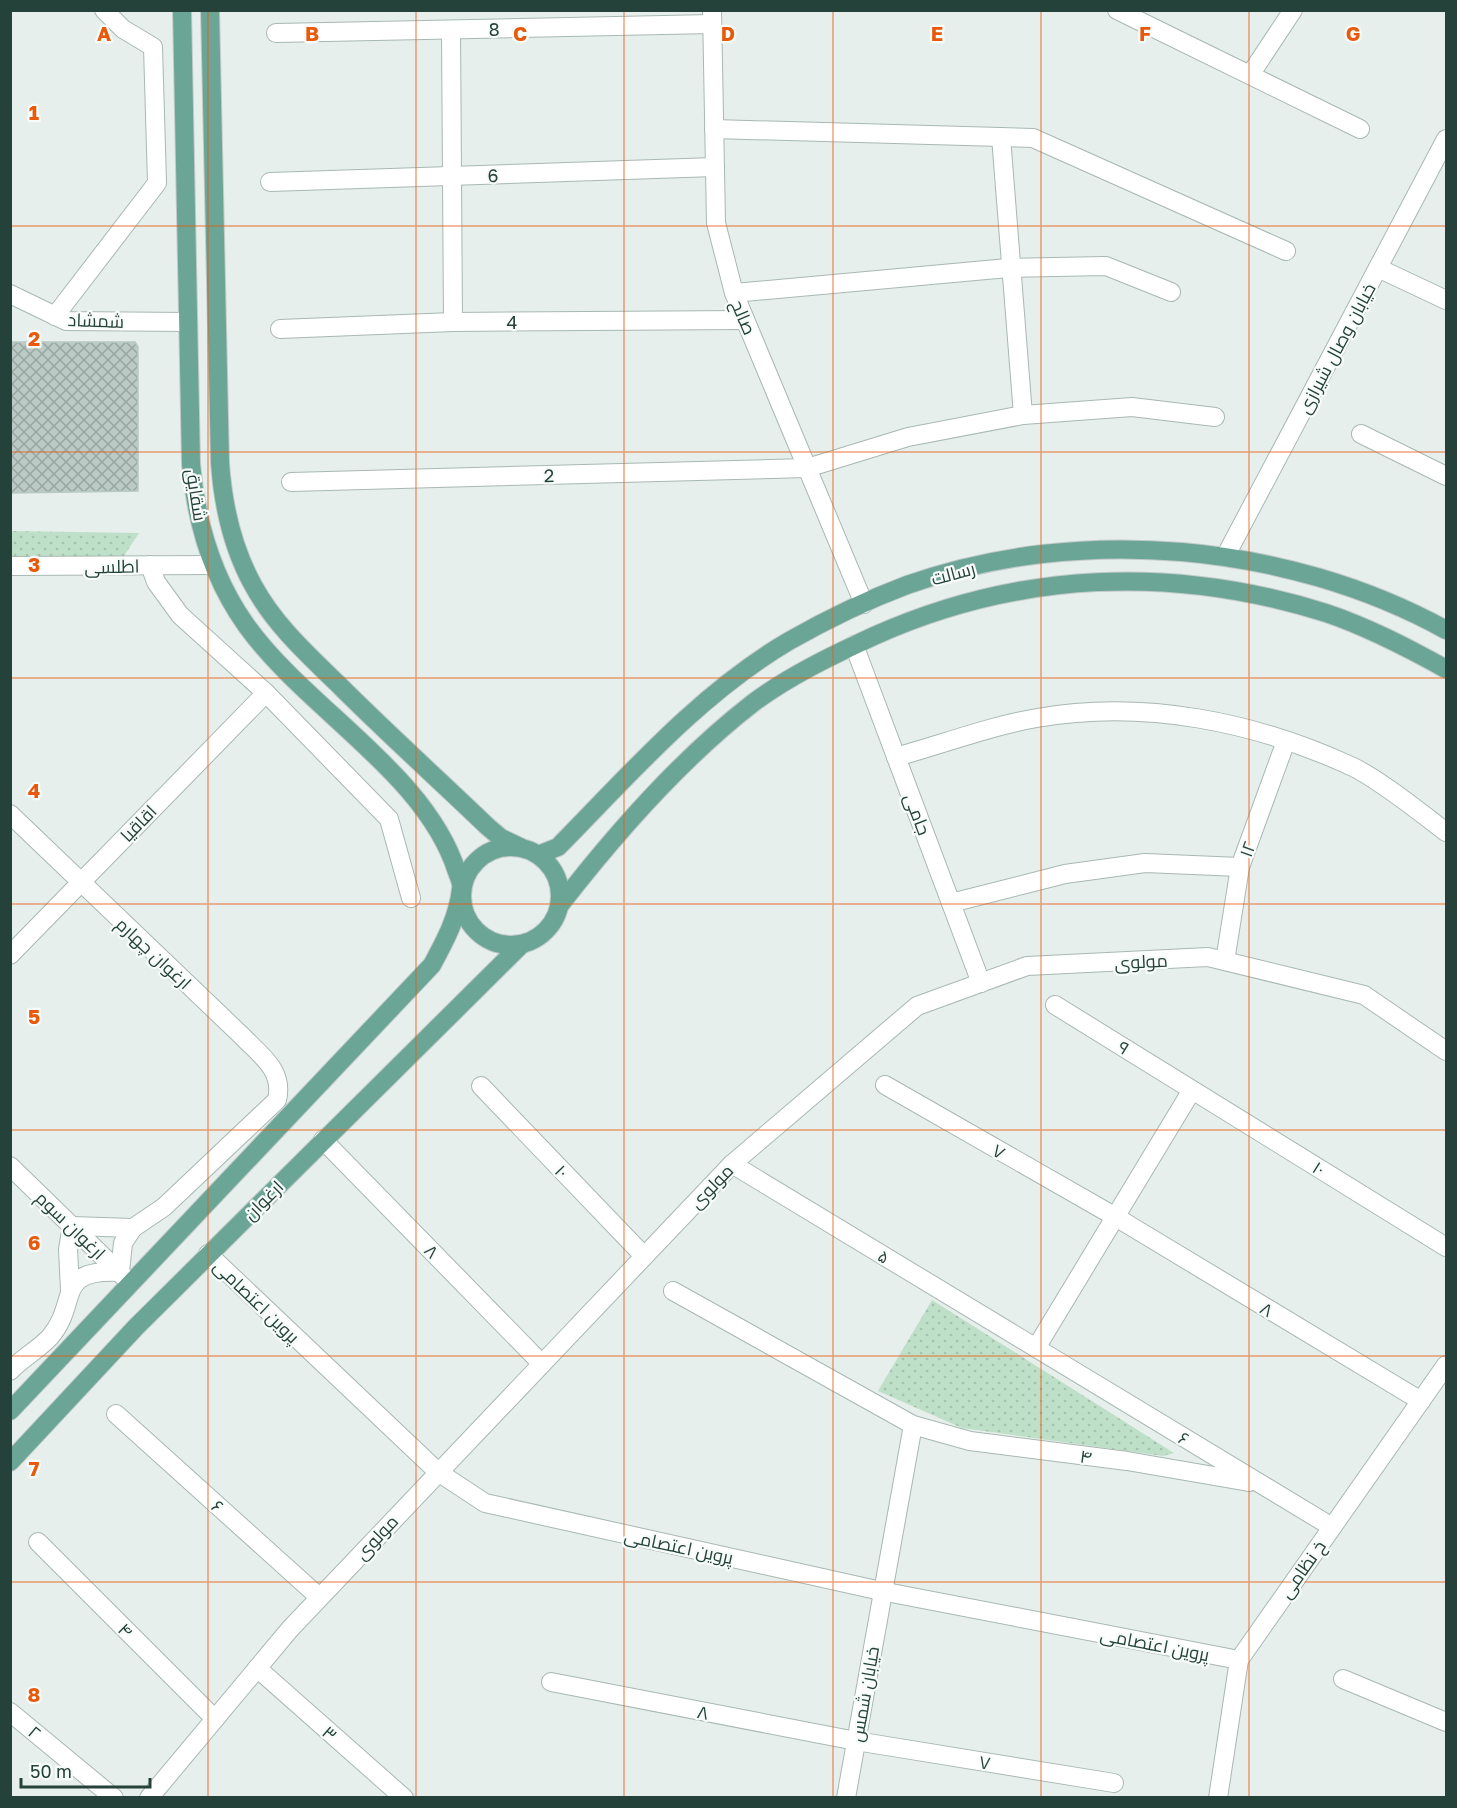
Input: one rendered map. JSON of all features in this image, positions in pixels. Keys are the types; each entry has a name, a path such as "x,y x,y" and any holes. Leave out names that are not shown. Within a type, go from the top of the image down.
{"main road":[{"name":"شقایق","path":"182,10 194,498 213,565 246,626 273,659 393,774 423,809 444,838 462,887"},
{"name":"شقایق","path":"210,10 216,321 222,494 227,520 252,584 270,612 295,642 403,749 501,838 520,847"},
{"path":"188,322 216,321"},
{"name":"رسالت","path":"538,855 558,848 651,751 699,707 788,642 907,585 965,568 1030,556 1160,550 1225,557 1292,568 1335,582 1385,600 1446,630"},
{"path":"1218,588 1225,557"},
{"name":"رسالت","path":"560,905 610,841 681,768 745,711 814,666 854,645 916,617 980,597 1097,581 1160,582 1218,588 1327,614 1370,630 1446,669"},
{"path":"520,847 538,855 552,867 560,885 560,905 552,925 540,936 522,944 502,945 483,937 471,925 463,907 462,887 470,869 482,856 500,848 520,847"},
{"name":"ارغوان","path":"10,1411 126,1278 432,965 449,934 462,887"},
{"name":"ارغوان","path":"10,1462 136,1327 208,1254 522,944"}],"street":[{"path":"55,316 157,183 153,47 123,29 104,10"},
{"path":"1117,10 1360,129"},
{"path":"1250,75 1293,10"},
{"name":"8","path":"276,33 451,30 712,17"},
{"name":"صالح","path":"712,17 716,223 734,293 864,604"},
{"path":"451,30 453,322"},
{"path":"714,129 1033,138 1286,251"},
{"path":"1001,137 1023,415"},
{"name":"خیابان وصال شیرازی","path":"1225,557 1446,139"},
{"name":"6","path":"270,182 715,168"},
{"path":"734,293 1012,268 1106,266 1171,291"},
{"path":"1378,268 1446,300"},
{"name":"شمشاد","path":"10,294 66,321 188,322"},
{"name":"4","path":"280,329 453,322 745,320"},
{"name":"2","path":"291,482 807,468 908,437 1023,415 1132,407 1215,417"},
{"path":"1361,434 1446,476"},
{"path":"150,565 156,582 180,615 266,693 389,819 411,898"},
{"name":"اطلسی","path":"10,566 213,565"},
{"name":"جامی","path":"854,645 981,983"},
{"name":"اقاقیا","path":"10,955 266,693"},
{"path":"896,757 1037,718 1109,710 1188,716 1263,731 1355,768 1446,832"},
{"name":"۱۲","path":"1225,961 1240,867 1286,741"},
{"name":"ارغوان چهارم","path":"10,814 243,1036 277,1074 280,1088 277,1100 164,1208 133,1228"},
{"path":"951,903 1065,874 1144,863 1240,867"},
{"name":"مولوی","path":"152,1796 257,1668 319,1597 732,1164 917,1006 1027,966 1208,957 1364,995 1446,1051"},
{"name":"۹","path":"1055,1005 1192,1090"},
{"name":"۷","path":"885,1085 1114,1216"},
{"name":"۱۰","path":"481,1086 644,1256"},
{"path":"1036,1348 1192,1090"},
{"name":"۱۰","path":"1192,1090 1446,1247"},
{"name":"۸","path":"323,1140 541,1363"},
{"name":"۵","path":"732,1164 1036,1348"},
{"name":"ارغوان سوم","path":"10,1166 126,1278"},
{"name":"۸","path":"1114,1216 1421,1401"},
{"path":"70,1290 68,1249 72,1226 133,1228"},
{"path":"10,1371 50,1336 70,1290 82,1276 96,1271 126,1278 123,1243 133,1228"},
{"name":"پروین اعتصامی","path":"208,1254 438,1472 485,1503 881,1591 1239,1660"},
{"name":"۴","path":"673,1292 913,1425 970,1441 1127,1461 1260,1484"},
{"name":"۶","path":"1036,1348 1332,1527"},
{"name":"خ نظامی","path":"1218,1797 1239,1660 1446,1365"},
{"name":"۶","path":"116,1414 319,1597"},
{"name":"خیابان شمس","path":"846,1797 881,1591 913,1425"},
{"name":"۴","path":"38,1542 215,1719"},
{"name":"۳","path":"257,1668 404,1797"},
{"path":"1342,1679 1446,1722"},
{"name":"۸","path":"551,1682 856,1742"},
{"name":"۲","path":"10,1712 114,1797"},
{"name":"۷","path":"856,1742 1114,1783"}],"green space":[{"path":"10,531 139,533 120,562 11,566"},
{"path":"932,1300 1174,1453 1163,1456 962,1428 878,1391"}],"building":[{"path":"10,342 135,342 138,347 138,491 10,493"}]}
